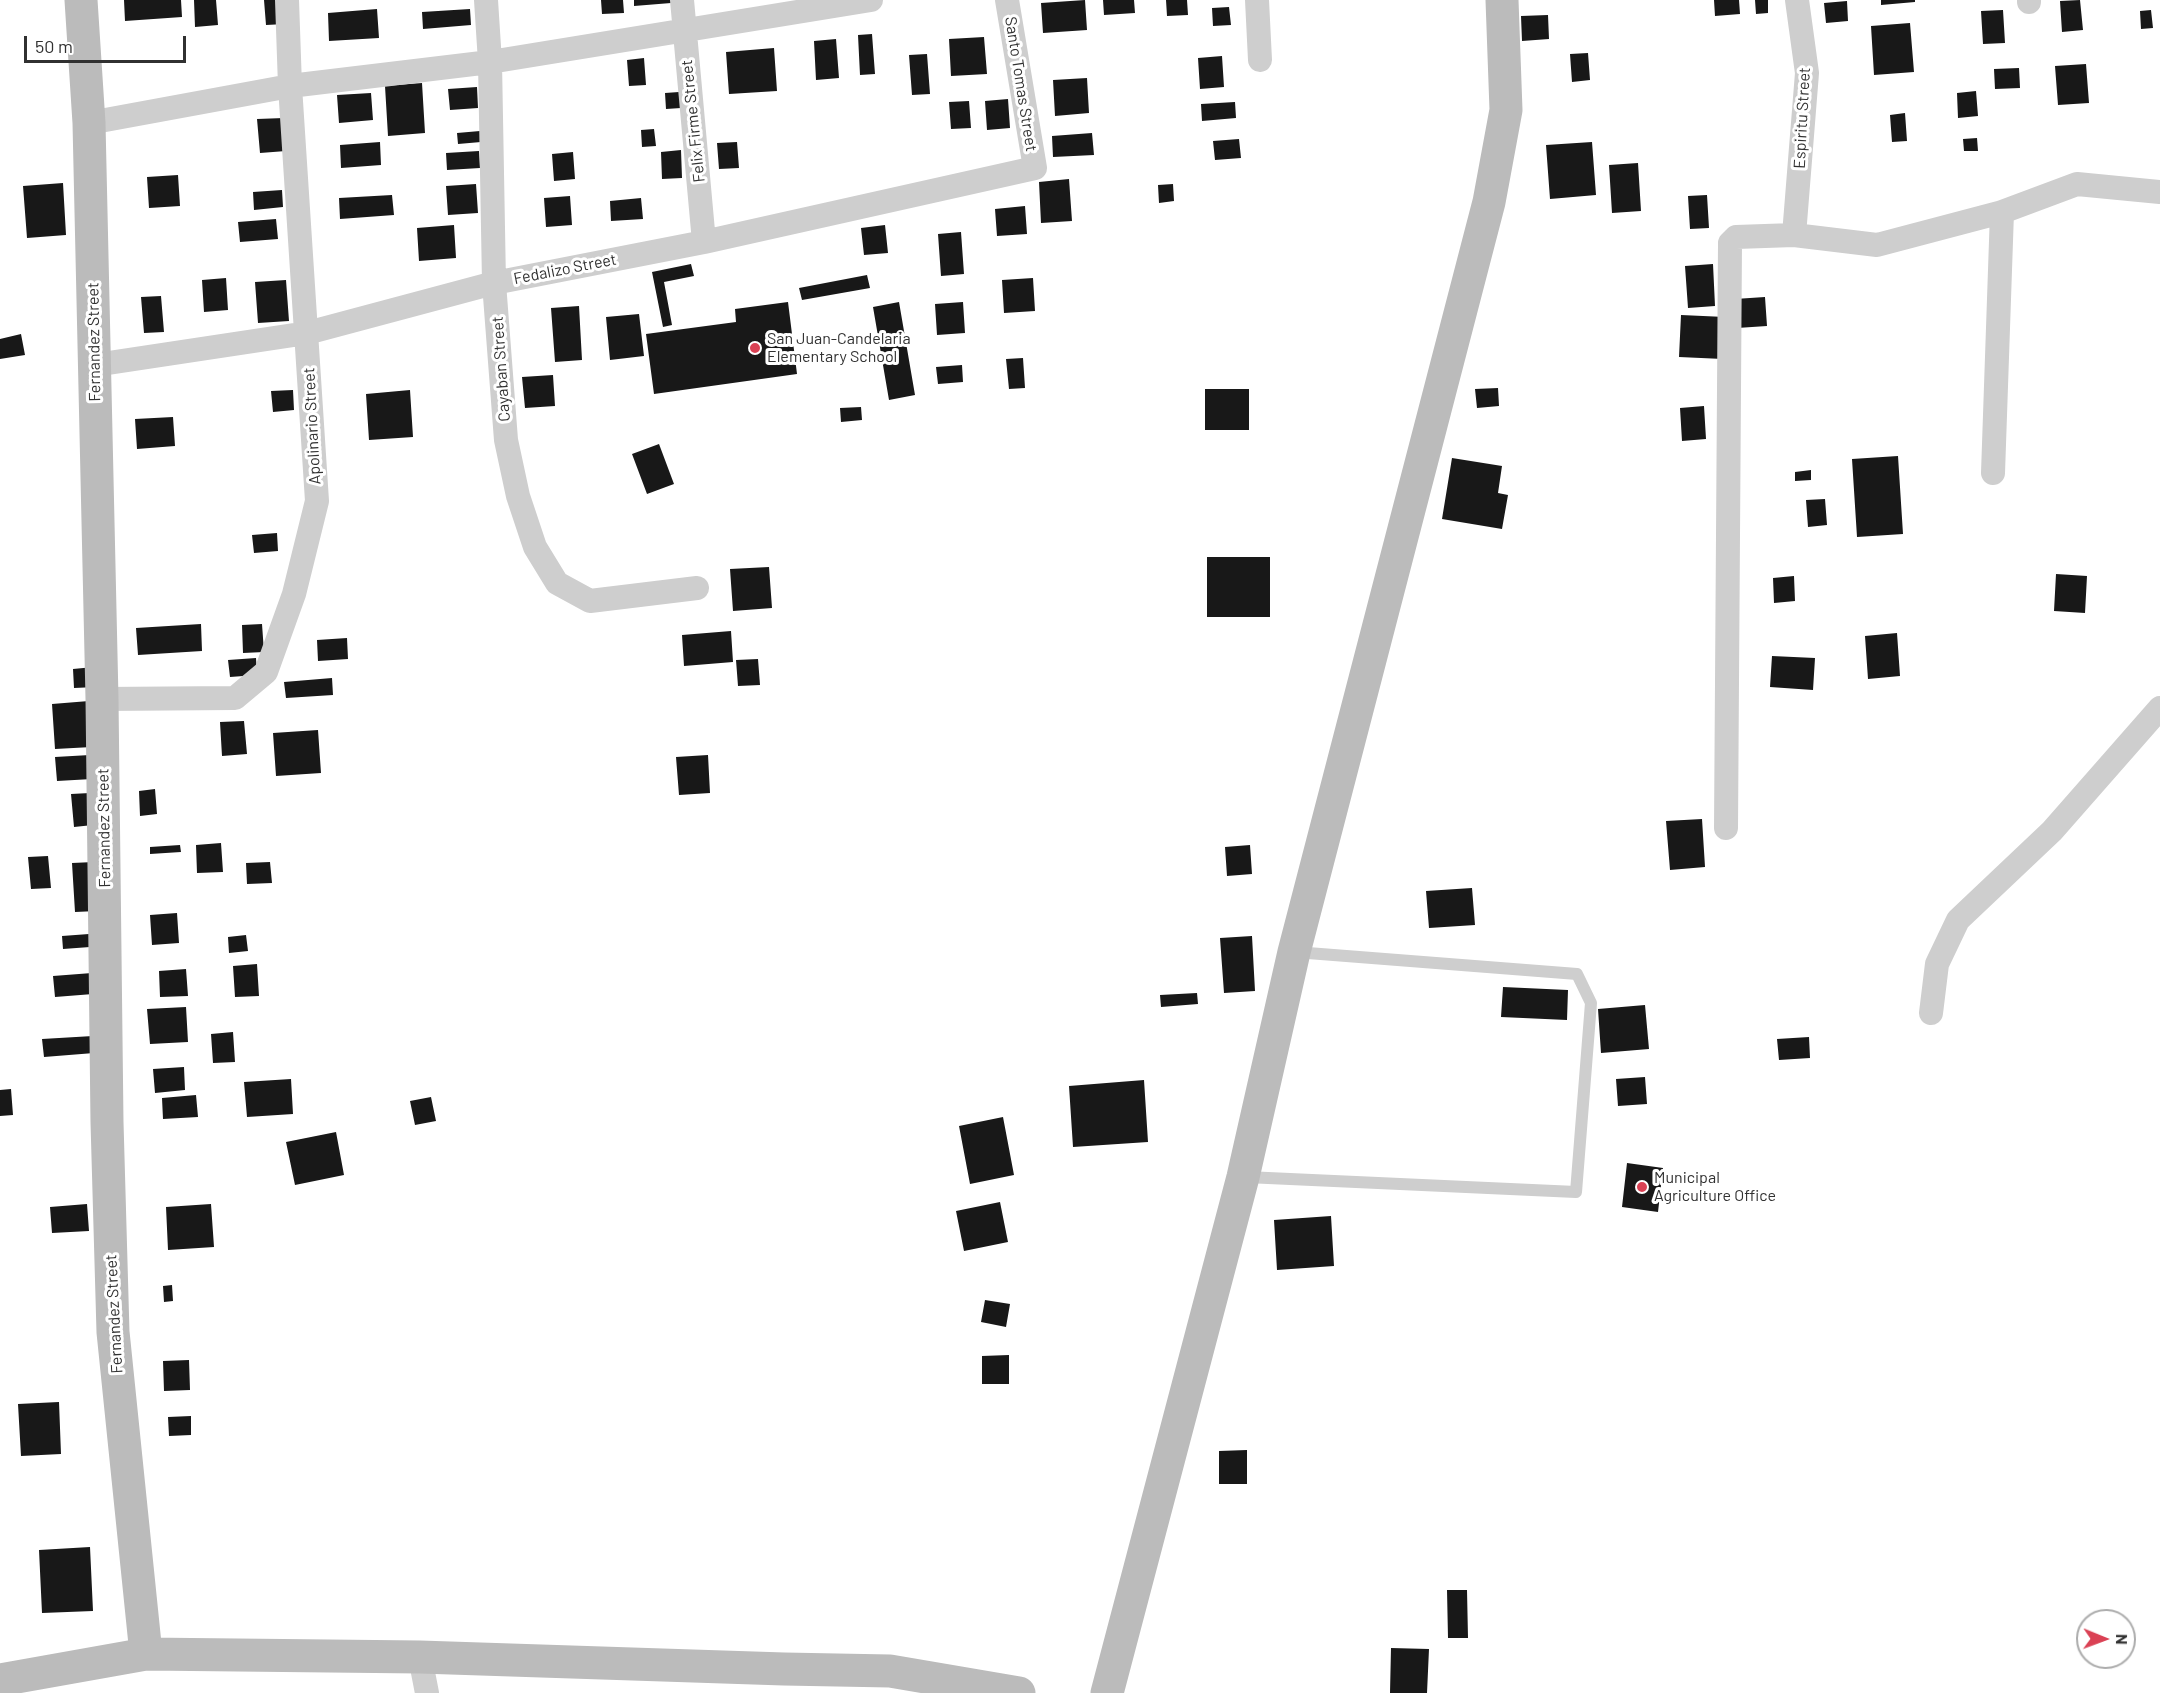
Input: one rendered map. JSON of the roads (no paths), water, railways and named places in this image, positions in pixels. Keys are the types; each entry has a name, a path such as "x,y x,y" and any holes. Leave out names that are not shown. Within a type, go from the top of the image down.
{"street":[{"name":"Fernandez Street","path":"81,0 89,123 102,699 107,1122 113,1332 146,1654"},
{"name":"Apolinario Street","path":"102,699 235,698 266,672 294,594 317,501 290,86 287,0"},
{"name":"Cayaban Street","path":"486,0 490,62 494,283 506,440 518,496 535,548 557,583 590,601 697,588"},
{"name":"Felix Firme Street","path":"682,0 704,242"},
{"path":"89,123 290,86 490,62 871,0"},
{"name":"Santo Tomas Street","path":"1007,0 1035,168"},
{"path":"1257,0 1260,60"},
{"path":"1107,1693 1244,1177 1294,952 1489,202 1506,110 1502,0"},
{"name":"Espiritu Street","path":"1794,236 1807,73 1797,0"},
{"name":"Fedalizo Street","path":"94,365 307,333 494,283 704,242 1035,168"},
{"path":"1726,828 1730,243 1736,237 1794,236 1877,245 2002,212 2077,184 2160,192"},
{"path":"1993,473 2002,212"},
{"path":"1931,1013 1937,964 1958,920 2052,831 2160,708"},
{"path":"0,1680 146,1654 420,1657 890,1671 1019,1693"},
{"path":"420,1657 427,1693"}],"lane":[{"path":"1244,1177 1576,1192 1591,1003 1577,974 1294,952"}],"place":[{"name":"San Juan-Candelaria Elementary School","path":"755,348"},
{"name":"Municipal Agriculture Office","path":"1642,1187"}]}
